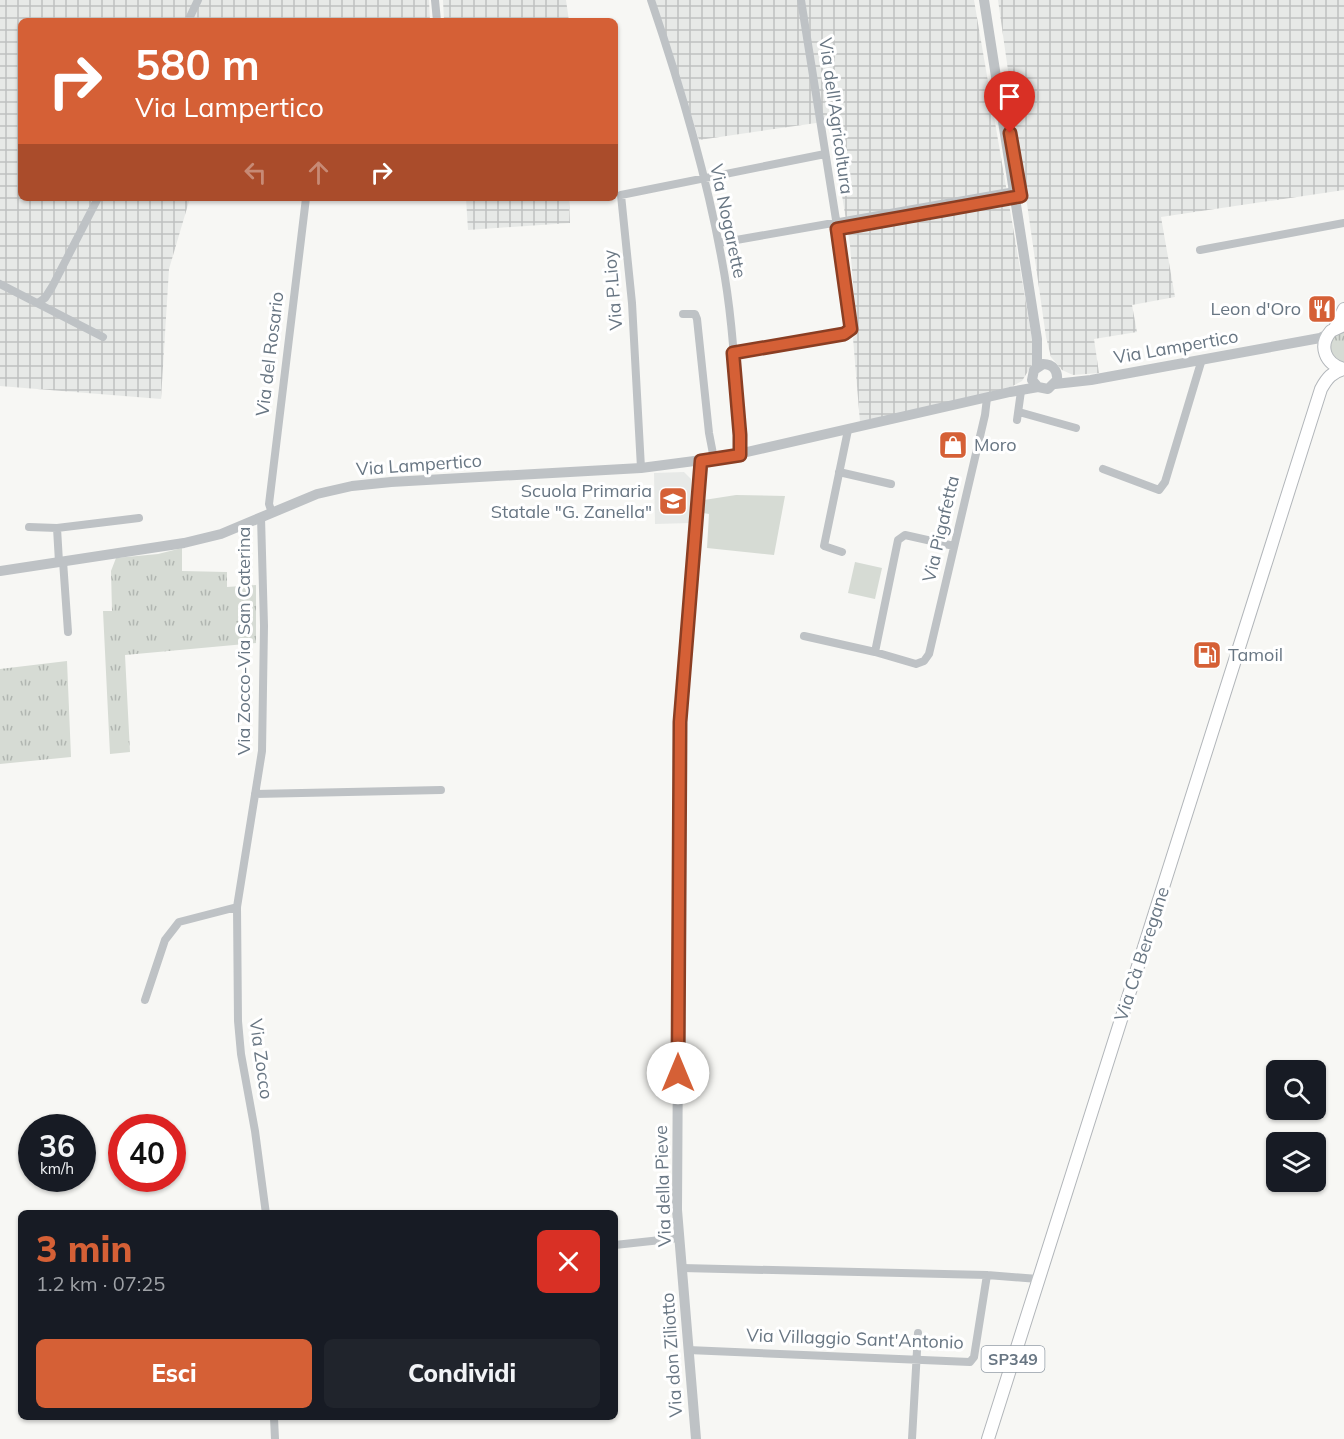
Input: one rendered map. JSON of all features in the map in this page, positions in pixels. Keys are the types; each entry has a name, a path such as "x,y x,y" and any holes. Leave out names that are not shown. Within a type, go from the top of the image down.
{"main road":[{"name":"Via Cà Beregane","path":"1038,1279 1321,388 1327,362 1324,344 1336,329 1344,309"},
{"path":"1325,353 1333,365 1344,369"},
{"path":"1321,388 1329,376 1344,369"},
{"name":"SP349","path":"987,1439 1038,1279"}],"street":[{"path":"189,18 198,0"},
{"path":"435,0 437,18"},
{"name":"Via Nogarette","path":"651,0 680,86 719,243 733,353 740,455"},
{"name":"Via dell'Agricoltura","path":"733,353 844,334 851,329 801,0"},
{"path":"984,0 1042,338 1046,357 1054,374"},
{"path":"989,0 1037,339 1034,384 1038,387"},
{"path":"704,177 825,154"},
{"name":"Via P.Lioy","path":"641,468 632,303 621,195 704,177"},
{"path":"719,243 837,226 1018,193"},
{"path":"38,303 45,298 52,287 96,201"},
{"name":"Via del Rosario","path":"272,513 269,504 306,201"},
{"path":"1200,250 1344,223"},
{"path":"0,284 103,337"},
{"path":"683,314 693,313 697,319 709,433 714,459"},
{"name":"Via Lampertico","path":"1015,392 1043,364 1054,374 1083,381 1320,338 1336,329"},
{"path":"1310,339 1321,345 1325,353"},
{"path":"1103,470 1159,490 1161,488 1168,473 1202,359"},
{"name":"Via Lampertico","path":"0,571 184,543 221,534 317,494 352,486 641,468 740,455 1038,387 1046,389 1054,374"},
{"path":"1015,392 1018,416 1076,428"},
{"name":"Via Pigafetta","path":"875,652 916,664 924,661 929,654 985,415 987,398"},
{"path":"842,552 824,546 848,430"},
{"name":"Via della Pieve","path":"701,461 680,722 677,1198 682,1268 987,1275 1038,1279"},
{"path":"839,472 891,484"},
{"name":"Via Zocco-Via San Caterina","path":"237,907 262,751 264,626 261,517"},
{"path":"29,528 57,528 139,518"},
{"path":"57,528 68,632"},
{"path":"804,636 875,652 898,540 905,535 954,546"},
{"path":"255,794 441,790"},
{"path":"145,1000 165,940 179,922 237,907"},
{"name":"Via Zocco","path":"237,907 238,1022 241,1054 255,1131 265,1210"},
{"path":"618,1245 679,1238"},
{"name":"Via don Ziliotto","path":"682,1268 696,1439"},
{"name":"Via Villaggio Sant'Antonio","path":"688,1350 970,1362 974,1357 987,1275"},
{"path":"912,1439 918,1333"},
{"path":"274,1420 275,1439"}],"shaded area":[{"path":"0,0 429,0 430,18 18,18 18,201 189,201 169,269 161,399 0,386"},
{"path":"443,0 566,0 569,18 444,18"},
{"path":"654,0 974,0 1032,338 1033,363 1022,381 1007,389 860,422 853,338 857,334 850,245 830,121 699,140"},
{"path":"998,0 1344,0 1344,190 1161,217 1175,297 1132,305 1137,332 1094,339 1099,373 1073,375 1062,370 1051,357 1046,337"},
{"path":"466,201 569,201 570,223 468,230"},
{"name":"Scuola Primaria Statale \"G. Zanella\"","path":"684,472 691,479 691,523 655,524 654,473"}],"green space":[{"path":"1344,331 1344,363 1335,359 1331,352 1331,344 1335,335"},
{"path":"736,495 785,496 774,555 707,548 709,514 703,513 704,500"},
{"path":"182,548 182,571 227,572 227,587 256,585 256,643 125,655 130,752 110,754 103,611 112,611 111,571 116,558 158,554"},
{"path":"855,562 882,568 875,599 848,593"},
{"path":"67,661 71,757 0,764 0,669"}],"place":[{"name":"Leon d'Oro","path":"1322,309"},
{"name":"Moro","path":"953,445"},
{"name":"Scuola Primaria Statale \"G. Zanella\"","path":"673,501"},
{"name":"Tamoil","path":"1207,655"}],"route":[{"path":"678,1073 680,722 685,645 701,461 740,455 733,353 844,334 851,329 837,229 1021,196 1010,133"}]}
